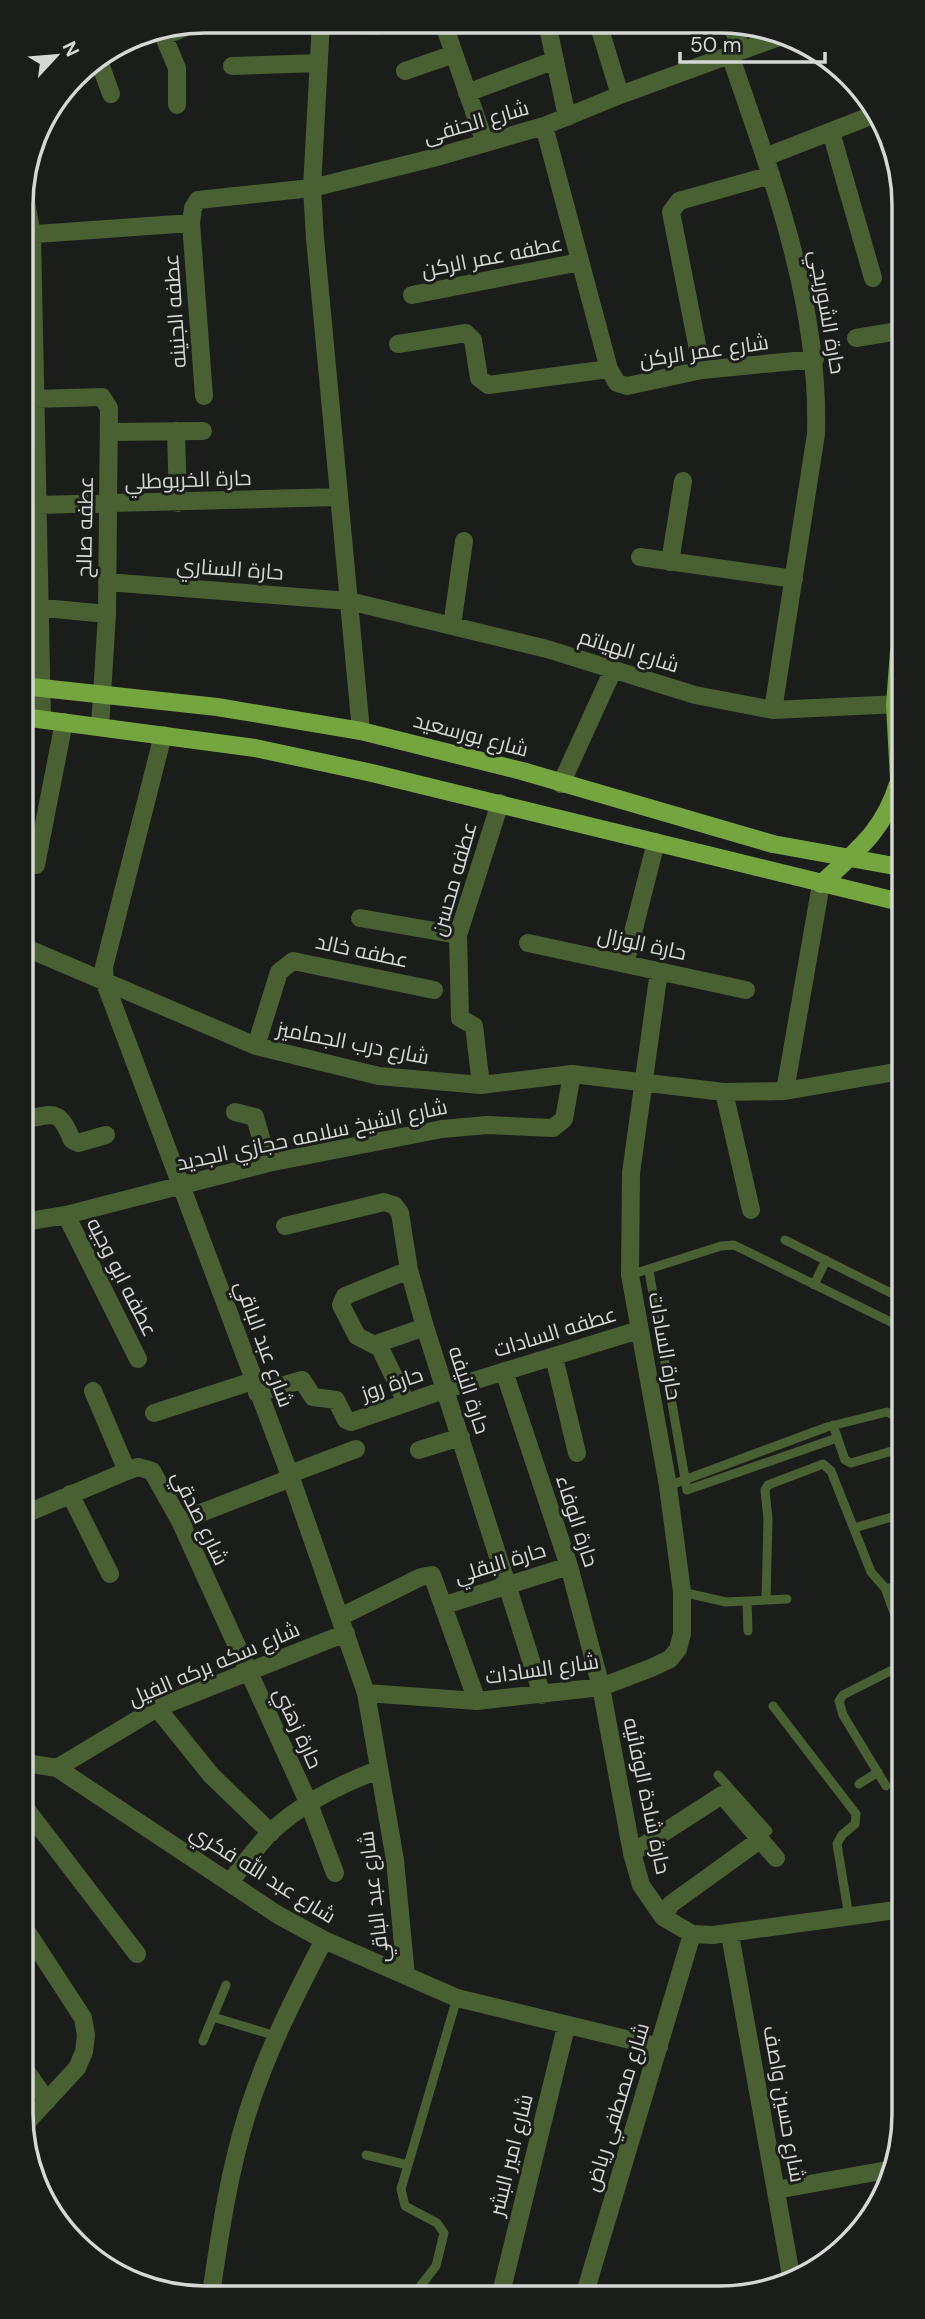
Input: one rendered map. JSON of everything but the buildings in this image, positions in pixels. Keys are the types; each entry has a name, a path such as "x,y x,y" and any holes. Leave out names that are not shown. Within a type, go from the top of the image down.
{"main road":[{"name":"شارع بورسعيد","path":"34,688 217,707 361,731 561,783 727,833 892,866"},
{"path":"34,718 255,748 500,803 892,900"},
{"path":"821,884 880,826 892,804"}],"street":[{"path":"320,33 313,188 361,731"},
{"path":"450,33 454,54 485,144"},
{"path":"549,33 567,117"},
{"path":"604,33 620,95"},
{"name":"حارة الشوربجي","path":"733,34 791,243 815,359 816,434 773,710"},
{"path":"165,38 177,68 177,105"},
{"name":"شارع الحنفى","path":"191,223 195,202 203,198 313,188 485,144 544,127 620,95 769,41"},
{"path":"405,71 454,54"},
{"path":"467,93 555,60"},
{"path":"232,66 319,63"},
{"path":"102,68 111,94"},
{"path":"702,370 671,212 674,205 768,166 831,132 868,117"},
{"path":"544,127 609,369"},
{"path":"831,132 873,278"},
{"path":"34,234 191,223"},
{"name":"عطفه الجنينه","path":"191,223 204,396"},
{"name":"عطفه عمر الركن","path":"412,295 580,262"},
{"path":"856,338 892,332"},
{"name":"شارع عمر الركن","path":"398,344 466,333 473,340 479,378 488,385 609,369 617,383 622,386 702,370 815,359"},
{"path":"34,377 37,505 34,559"},
{"name":"عطفه صالح","path":"35,399 102,397 109,408 107,614 100,727"},
{"path":"109,432 203,431"},
{"path":"176,432 178,503"},
{"path":"670,562 682,481"},
{"name":"حارة الخربوطلي","path":"37,505 339,497"},
{"path":"452,626 464,541"},
{"path":"639,557 794,579"},
{"name":"حارة السناري","path":"107,582 349,601"},
{"name":"شارع الهياتم","path":"349,601 452,626 695,695 773,710 892,705"},
{"path":"34,607 107,614"},
{"path":"34,630 42,719"},
{"path":"561,783 613,670"},
{"path":"36,865 64,722"},
{"name":"شارع عبد الباقي","path":"163,735 104,967 105,982 183,1184 255,1387 344,1624 366,1693 395,1860 406,1976"},
{"name":"عطفه محسن","path":"481,1084 474,1026 460,1018 458,935 500,803"},
{"path":"625,964 656,842"},
{"path":"785,1091 821,884"},
{"path":"360,918 458,935"},
{"name":"حارة الوزال","path":"528,943 746,990"},
{"name":"شارع درب الجماميز","path":"34,951 256,1046 379,1076 481,1084 572,1074 724,1092 785,1091 892,1072"},
{"name":"عطفه خالد","path":"256,1046 279,972 293,961 434,990"},
{"name":"حارة السادات","path":"659,971 631,1173 630,1275 639,1330 676,1483 682,1614"},
{"name":"شارع الشيخ سلامه حجازي الجديد","path":"33,1220 66,1215 268,1163 442,1129 487,1125 553,1128 564,1119 572,1074"},
{"path":"724,1092 751,1210"},
{"path":"235,1112 255,1116 268,1163"},
{"path":"34,1118 57,1115 65,1123 72,1140 78,1143 106,1135"},
{"name":"حارة النيفه","path":"285,1226 389,1203 400,1213 409,1270 425,1327 542,1695"},
{"name":"عطفه ابو وجيه","path":"66,1215 138,1359"},
{"path":"406,1402 383,1352 376,1345 357,1336 341,1309 341,1302 345,1296 409,1270"},
{"path":"376,1345 425,1327"},
{"name":"عطفه السادات","path":"444,1390 639,1330"},
{"path":"554,1357 577,1453"},
{"name":"حارة الوفاء","path":"504,1371 569,1566 601,1687"},
{"name":"حارة روز","path":"255,1387 302,1380 313,1397 336,1400 349,1422 444,1390"},
{"path":"154,1413 255,1387"},
{"path":"33,1510 127,1471 93,1391"},
{"path":"419,1450 461,1437"},
{"path":"180,1521 356,1449"},
{"name":"شارع صدقي","path":"127,1471 138,1467 152,1471 180,1521 246,1671"},
{"path":"70,1494 110,1574"},
{"name":"حارة البقلي","path":"445,1605 569,1566"},
{"name":"شارع سكه بركه الفيل","path":"57,1768 157,1708 246,1671 344,1624 428,1574 436,1580 445,1605"},
{"path":"445,1605 477,1701"},
{"name":"شارع السادات","path":"366,1693 477,1701 601,1687 670,1659 680,1642 682,1614"},
{"name":"حارة زهني","path":"246,1671 309,1804 335,1873"},
{"name":"حارة شادة الوفائيه","path":"601,1687 632,1853 641,1885 663,1917 692,1934"},
{"path":"157,1708 211,1775 271,1833"},
{"path":"33,1764 57,1768"},
{"name":"شارع عبد الله فكري","path":"57,1768 278,1915 324,1940 457,1998 566,2027 659,2047"},
{"path":"230,1882 271,1833 309,1804 379,1770"},
{"path":"632,1853 725,1791 764,1835 776,1858"},
{"path":"33,1818 137,1954"},
{"path":"663,1917 679,1898 764,1835"},
{"path":"692,1934 730,1935 891,1911"},
{"name":"شارع مصطفي رياض","path":"587,2286 692,1934"},
{"name":"شارع حسين واصف","path":"730,1935 790,2271"},
{"path":"213,2286 225,2202 248,2111 276,2036 324,1940"},
{"path":"33,1943 83,2018 86,2035 84,2052 77,2068 33,2116"},
{"name":"شارع امير البشر","path":"502,2286 566,2027"},
{"path":"33,2081 47,2101"},
{"path":"776,2190 882,2171"}],"lane":[{"path":"785,1240 891,1293"},
{"path":"630,1275 720,1246 734,1245 891,1322"},
{"path":"814,1285 826,1260"},
{"path":"649,1271 676,1483"},
{"path":"676,1483 833,1425 891,1413"},
{"path":"833,1425 845,1460 851,1464 891,1451"},
{"path":"676,1483 691,1490 837,1438"},
{"path":"765,1600 768,1519 764,1494 768,1485 820,1464 826,1465 871,1572 885,1588 891,1605"},
{"path":"854,1528 891,1517"},
{"path":"885,1588 891,1588"},
{"path":"682,1592 726,1602 787,1599"},
{"path":"747,1601 748,1630"},
{"path":"886,1786 843,1715 839,1701 843,1695 891,1670"},
{"path":"773,1706 856,1814 855,1824 842,1835 838,1844 849,1917"},
{"path":"859,1784 878,1772"},
{"path":"718,1775 725,1791"},
{"path":"203,2041 226,1985"},
{"path":"420,2286 436,2266 445,2238 440,2226 410,2210 402,2201 401,2189 457,1998"},
{"path":"213,2017 276,2036"},
{"path":"366,2155 408,2165"}]}
